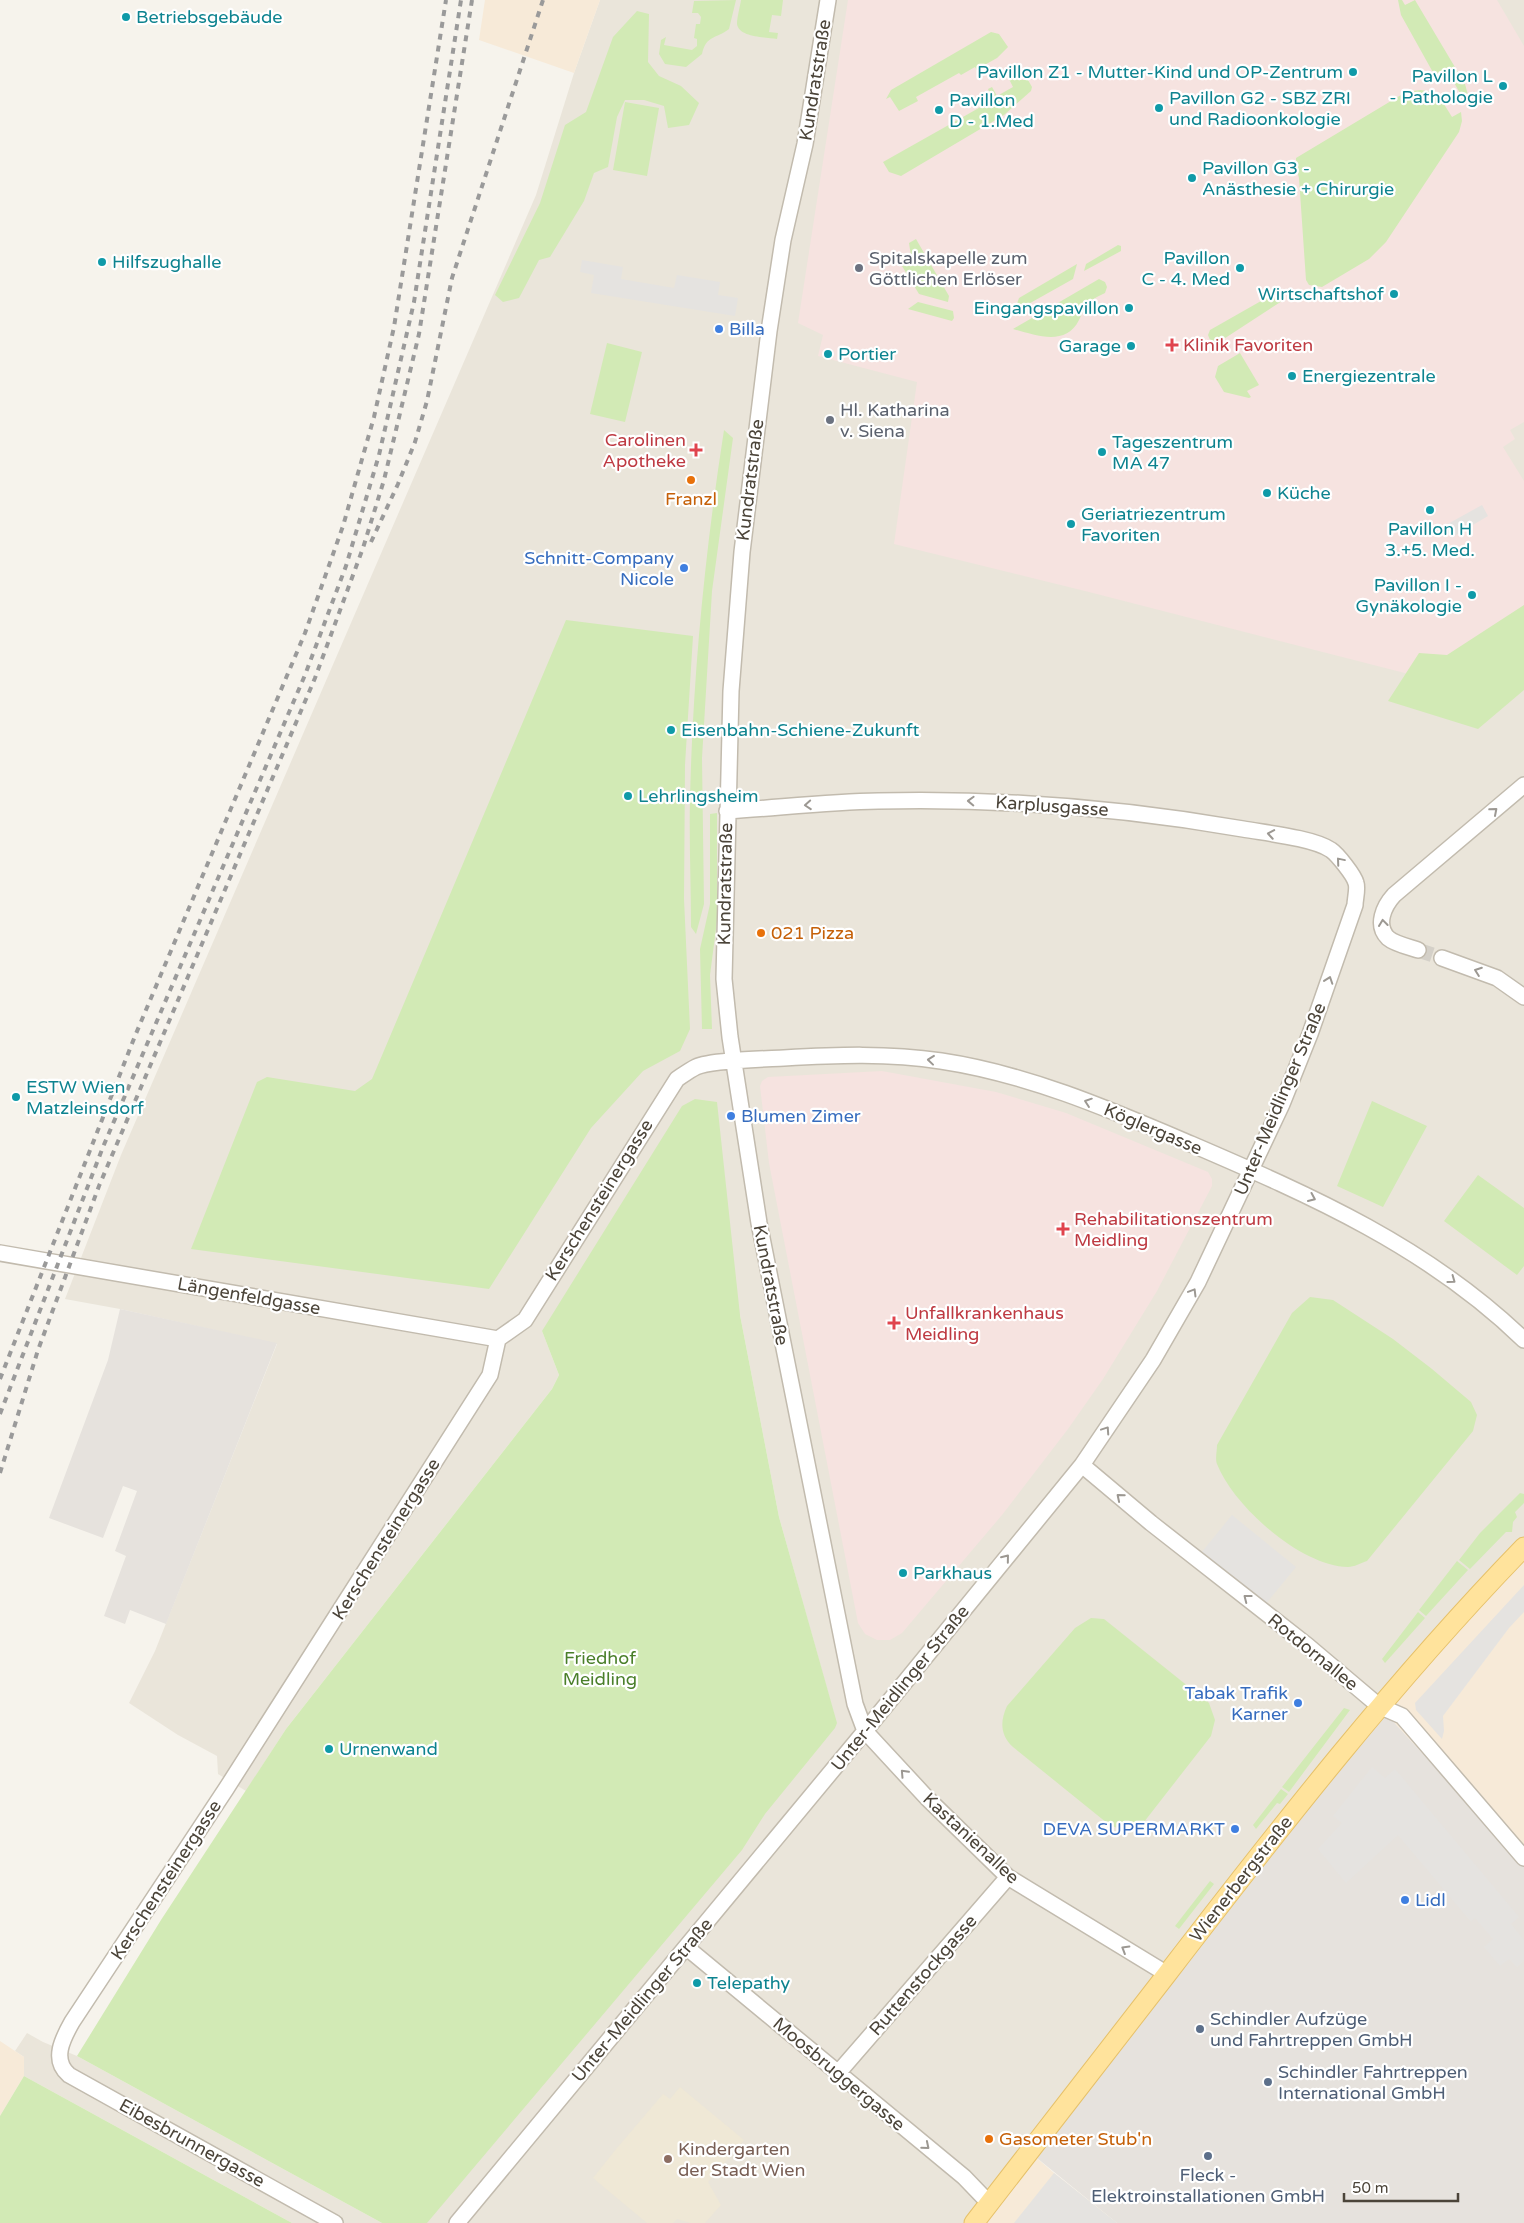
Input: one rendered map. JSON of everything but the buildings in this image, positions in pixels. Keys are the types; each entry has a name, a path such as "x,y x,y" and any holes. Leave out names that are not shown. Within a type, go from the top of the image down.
{"main road":[{"name":"Wienerbergstraße","path":"974,2223 1242,1876 1379,1706 1480,1593 1524,1547"}],"street":[{"name":"Kundratstraße","path":"828,0 805,144 783,240 763,376 734,630 726,811 724,979 734,1062 761,1233 855,1704 865,1731"},
{"path":"1418,950 1389,938 1382,926 1382,914 1385,906 1394,895 1524,785"},
{"name":"Karplusgasse","path":"726,811 896,800 973,801 1126,811 1229,827 1319,844 1332,850 1357,884"},
{"name":"Unter-Meidlinger Straße","path":"457,2223 865,1731 1082,1465 1153,1360 1198,1282 1282,1104 1310,1034 1355,905 1357,884"},
{"path":"1442,958 1497,978 1524,997"},
{"name":"Köglergasse","path":"734,1062 842,1055 886,1055 942,1061 1021,1080 1112,1110 1331,1206 1420,1256 1487,1306 1524,1340"},
{"name":"Kerschensteinergasse","path":"59,2054 64,2036 72,2022 226,1789 490,1375 498,1339 525,1320 677,1079 698,1065 734,1062"},
{"name":"Längenfeldgasse","path":"0,1253 498,1339"},
{"name":"Rotdornallee","path":"1082,1465 1151,1523 1308,1646 1379,1706 1402,1716 1524,1858"},
{"name":"Kastanienallee","path":"865,1731 927,1798 1008,1878 1167,1974"},
{"name":"Ruttenstockgasse","path":"838,2073 1008,1878"},
{"name":"Moosbruggergasse","path":"686,1947 964,2177 989,2203"},
{"name":"Eibesbrunnergasse","path":"59,2054 61,2067 69,2075 335,2223"}],"shaded area":[{"path":"485,0 600,0 574,73 479,40"},
{"path":"600,0 1524,0 1524,1547 977,2223 407,2223 834,1714 779,1517 740,1315 542,1331 559,1375 552,1389 286,1729 246,1791 218,1774 217,1756 178,1735 129,1703 155,1651 277,1344 120,1309 65,1299 121,1155 536,195 574,73"},
{"name":"Klinik Favoriten","path":"848,0 1497,0 1524,46 1524,422 1510,430 1515,439 1503,447 1524,481 1524,651 1436,681 894,544 917,382 818,356 823,335 798,323"},
{"path":"582,260 623,267 621,279 674,288 677,275 720,282 718,295 738,298 735,316 591,293 594,275 580,272"},
{"path":"1482,505 1488,516 1451,538 1444,526"},
{"path":"882,1071 996,1092 1066,1113 1208,1172 1212,1179 1212,1186 1157,1291 1103,1379 1068,1429 1002,1515 902,1633 890,1640 877,1640 865,1634 858,1623 769,1163 760,1086 762,1081 768,1077"},
{"path":"120,1309 277,1343 166,1624 130,1610 125,1624 104,1616 126,1556 115,1551 137,1491 123,1486 103,1538 49,1518 108,1360"},
{"path":"1232,1515 1296,1567 1265,1605 1201,1553"},
{"path":"1524,1547 1524,1865 1379,1706"},
{"path":"1524,1585 1524,1612 1509,1628 1443,1716 1444,1731 1442,1739 1416,1710 1415,1703"},
{"path":"1379,1706 1524,1865 1524,2223 1117,2223 1032,2154"},
{"path":"1372,1767 1385,1778 1395,1769 1519,1917 1511,1924 1524,1940 1524,1960 1517,1967 1509,1959 1500,1966 1484,1947 1493,1939 1475,1918 1471,1921 1466,1916 1398,1835 1346,1883 1318,1849 1342,1823 1333,1816"},
{"path":"27,2033 77,2056 382,2223 292,2223 24,2076 24,2057 15,2051"},
{"path":"0,2041 24,2057 24,2076 0,2116"},
{"name":"Kindergarten der Stadt Wien","path":"680,2087 744,2140 708,2182 721,2205 705,2223 691,2223 677,2219 673,2223 647,2223 593,2178 663,2094 670,2099"},
{"path":"1032,2154 1054,2173 1117,2223 977,2223"},
{"path":"1054,2173 1117,2223 1014,2223"}],"green space":[{"path":"736,0 729,29 709,40 702,54 686,67 665,64 659,54 661,40 666,37 664,45 692,50 697,46 697,39 694,38 696,24 700,24 701,17 698,13 692,13 694,1"},
{"path":"741,0 783,0 781,16 772,15 769,32 778,33 777,39 748,34 739,29 737,21"},
{"path":"1398,0 1402,0 1405,5 1415,0 1465,84 1468,95 1461,95 1447,70 1435,76 1401,15"},
{"path":"637,11 649,14 648,62 659,76 681,86 699,103 689,125 668,128 664,106 644,100 625,100 617,117 608,167 594,173 584,201 550,257 539,260 519,298 503,302 495,295 540,203 565,125 586,112 613,37"},
{"path":"991,32 999,34 1008,47 997,58 981,67 984,73 980,76 975,67 961,75 959,73 916,97 918,101 899,111 890,97 886,99 891,90"},
{"path":"1015,68 1021,80 1028,80 1032,87 1031,91 1004,115 901,176 889,172 883,162 993,100 988,89 992,87 997,96 1013,87 1006,73"},
{"path":"1421,90 1437,93 1452,117 1461,112 1462,121 1459,132 1386,242 1369,259 1322,287 1309,285 1306,280 1296,158 1406,92"},
{"path":"625,102 659,108 647,176 613,170"},
{"path":"916,239 949,296 948,302 919,294 902,266 911,256 909,243"},
{"path":"1118,245 1121,246 1121,251 1084,271 1086,264"},
{"path":"1077,264 1073,279 1014,312 1019,298"},
{"path":"1099,279 1105,282 1107,287 1105,293 1095,298 1089,304 1073,328 1066,334 1049,337 1013,329"},
{"path":"1277,292 1282,301 1216,344 1210,340 1208,335 1210,330"},
{"path":"918,302 953,311 954,318 952,321 908,309"},
{"path":"607,343 642,352 625,422 590,414"},
{"path":"1240,353 1259,385 1247,391 1251,397 1249,398 1224,392 1215,377 1218,366"},
{"path":"724,430 733,438 712,591 702,758 704,904 696,934 691,927 690,846 694,705 706,567"},
{"path":"1524,605 1524,690 1478,729 1388,701 1419,653 1447,655"},
{"path":"566,620 693,636 685,765 684,899 690,1029 680,1051 643,1071 591,1128 489,1289 191,1249 257,1082 267,1077 355,1091 372,1079"},
{"path":"717,813 717,921 710,975 712,1029 702,1029 700,949 710,904 710,814"},
{"name":"Friedhof Meidling","path":"695,1099 717,1102 740,1315 779,1517 837,1723 835,1728 765,1814 742,1850 427,2223 382,2223 77,2056 161,1920 286,1729 552,1389 559,1375 542,1331 682,1106"},
{"path":"1372,1101 1427,1126 1383,1207 1337,1186"},
{"path":"1478,1175 1524,1208 1524,1266 1517,1275 1444,1221"},
{"path":"1310,1297 1333,1300 1393,1339 1471,1402 1477,1415 1473,1431 1367,1561 1350,1567 1330,1564 1310,1557 1271,1531 1238,1498 1216,1462 1217,1445 1292,1313"},
{"path":"1520,1493 1524,1494 1524,1503 1515,1512 1517,1517 1513,1522 1512,1532 1506,1532 1470,1569 1459,1560 1480,1533"},
{"path":"1457,1561 1468,1570 1426,1616 1419,1610"},
{"path":"1418,1612 1425,1618 1385,1663 1382,1659"},
{"path":"1091,1618 1104,1619 1209,1703 1215,1720 1211,1736 1144,1822 1126,1829 1121,1829 1107,1823 1013,1747 1006,1738 1002,1728 1007,1706 1075,1628"},
{"path":"1344,1708 1350,1710 1289,1792 1282,1787"},
{"path":"1281,1789 1288,1794 1280,1804 1277,1803 1256,1829 1253,1825"},
{"path":"1210,1881 1214,1884 1179,1929 1175,1926"},
{"path":"24,2076 292,2223 0,2223 0,2116"}],"tunnel":[{"path":"1418,950 1442,958"}],"railway":[{"path":"0,1379 135,1036 305,633 343,526 374,417 394,327 446,0"},
{"path":"0,1414 103,1147 305,675 346,566 379,455 414,302 461,0"},
{"path":"0,1473 38,1350 99,1186 315,678 363,548 384,480 419,334 472,0"},
{"path":"371,542 415,442 427,401 452,278 543,0"}],"place":[{"name":"Betriebsgebäude","path":"126,17"},
{"name":"Pavillon Z1 - Mutter-Kind und OP-Zentrum","path":"1353,72"},
{"name":"Pavillon L - Pathologie","path":"1503,86"},
{"name":"Pavillon G2 - SBZ ZRI und Radioonkologie","path":"1159,108"},
{"name":"Pavillon D - 1.Med","path":"939,110"},
{"name":"Pavillon G3 - Anästhesie + Chirurgie","path":"1192,178"},
{"name":"Hilfszughalle","path":"102,262"},
{"name":"Spitalskapelle zum Göttlichen Erlöser","path":"859,268"},
{"name":"Pavillon C - 4. Med","path":"1240,268"},
{"name":"Wirtschaftshof","path":"1394,294"},
{"name":"Eingangspavillon","path":"1129,308"},
{"name":"Billa","path":"719,329"},
{"name":"Klinik Favoriten","path":"1172,345"},
{"name":"Garage","path":"1131,346"},
{"name":"Portier","path":"828,354"},
{"name":"Energiezentrale","path":"1292,376"},
{"name":"Hl. Katharina v. Siena","path":"830,420"},
{"name":"Carolinen Apotheke","path":"696,450"},
{"name":"Tageszentrum MA 47","path":"1102,452"},
{"name":"Franzl","path":"691,480"},
{"name":"Küche","path":"1267,493"},
{"name":"Pavillon H 3.+5. Med.","path":"1430,510"},
{"name":"Geriatriezentrum Favoriten","path":"1071,524"},
{"name":"Schnitt-Company Nicole","path":"684,568"},
{"name":"Pavillon I - Gynäkologie","path":"1472,595"},
{"name":"Eisenbahn-Schiene-Zukunft","path":"671,730"},
{"name":"Lehrlingsheim","path":"628,796"},
{"name":"021 Pizza","path":"761,933"},
{"name":"ESTW Wien Matzleinsdorf","path":"16,1097"},
{"name":"Blumen Zimer","path":"731,1116"},
{"name":"Rehabilitationszentrum Meidling","path":"1063,1229"},
{"name":"Unfallkrankenhaus Meidling","path":"894,1323"},
{"name":"Parkhaus","path":"903,1573"},
{"name":"Tabak Trafik Karner","path":"1298,1703"},
{"name":"Urnenwand","path":"329,1749"},
{"name":"DEVA SUPERMARKT","path":"1235,1829"},
{"name":"Lidl","path":"1405,1900"},
{"name":"Telepathy","path":"697,1983"},
{"name":"Schindler Aufzüge und Fahrtreppen GmbH","path":"1200,2029"},
{"name":"Schindler Fahrtreppen International GmbH","path":"1268,2082"},
{"name":"Gasometer Stub'n","path":"989,2139"},
{"name":"Fleck - Elektroinstallationen GmbH","path":"1208,2156"},
{"name":"Kindergarten der Stadt Wien","path":"668,2159"}]}
